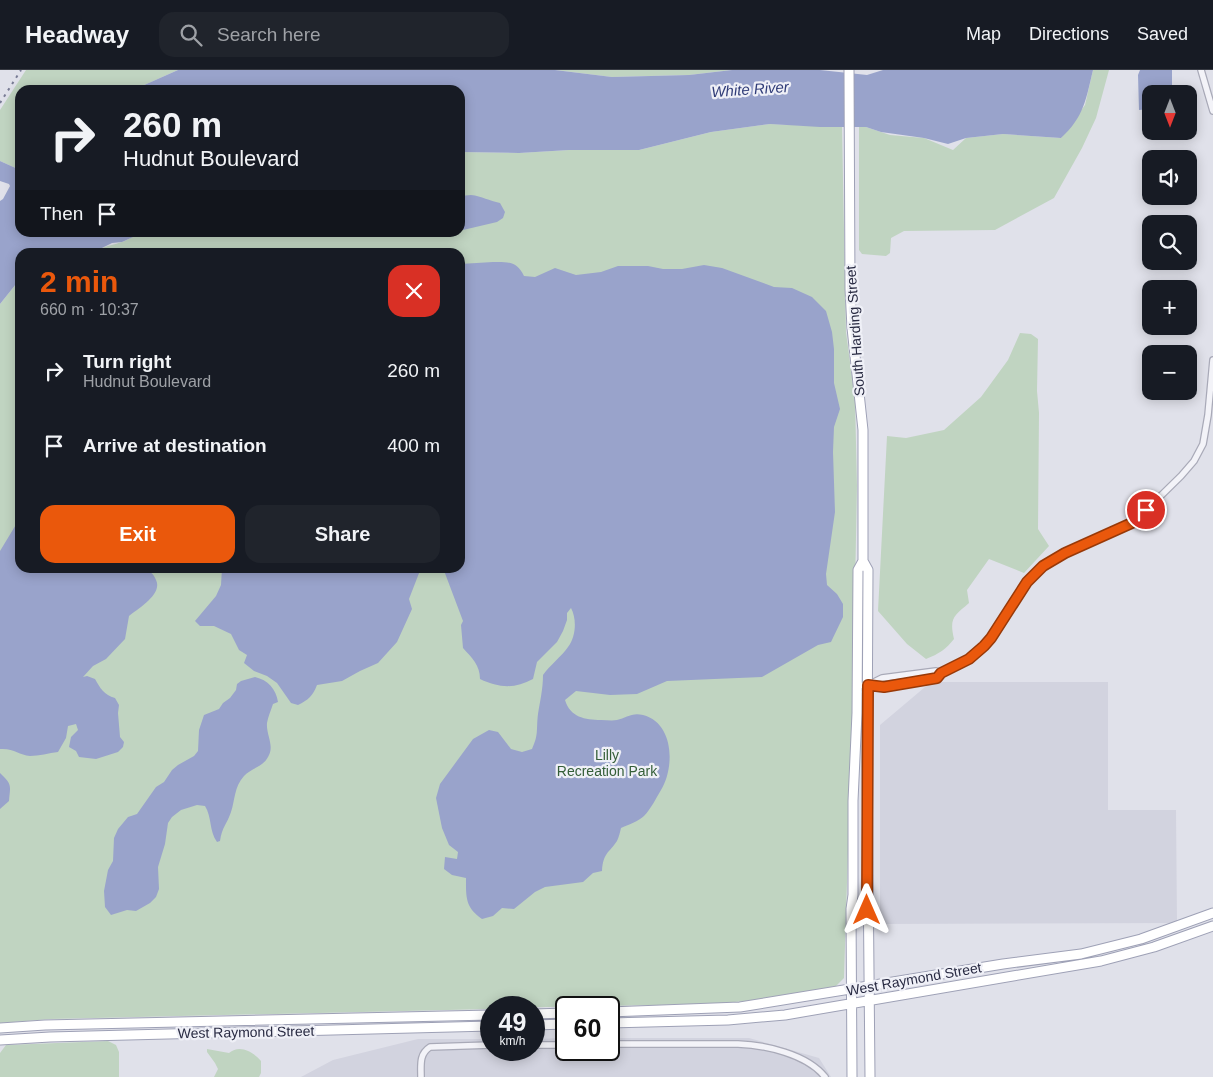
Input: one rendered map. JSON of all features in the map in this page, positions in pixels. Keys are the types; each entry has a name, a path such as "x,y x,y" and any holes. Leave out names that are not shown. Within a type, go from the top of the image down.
{"main road":[{"name":"South Harding Street","path":"849,70 851,308 860,395 863,452 863,562 858,570 851,909 852,1077"},
{"name":"South Harding Street","path":"863,562 868,570 867,862 870,1077"},
{"path":"853,861 867,862"},
{"name":"West Raymond Street","path":"620,1012 740,1008 1003,964 1082,954 1141,939 1213,913"},
{"name":"West Raymond Street","path":"620,1023 754,1018 869,1001 1116,958 1213,926"},
{"name":"West Raymond Street","path":"0,1028 45,1025 480,1015"},
{"path":"445,1016 446,1027"},
{"name":"West Raymond Street","path":"0,1040 50,1037 480,1026"}],"street":[{"path":"1201,70 1213,110"},
{"path":"1206,84 1213,84"},
{"path":"857,685 868,685 882,678 936,671 941,673 962,664 991,638 1027,582 1043,566 1065,553 1134,522 1181,476 1194,461 1203,444 1210,416 1213,360"},
{"path":"620,1044 755,1045 773,1049 797,1058 818,1070 825,1077"},
{"path":"421,1077 422,1056 425,1050 430,1047 480,1045"}],"shaded area":[{"path":"931,682 1108,682 1108,810 1176,810 1177,923 880,924 880,725"},
{"path":"555,1038 555,1061 620,1061 620,1038 749,1038 819,1058 831,1077 301,1077 333,1060 418,1039 480,1039 480,1061 545,1061 545,1039"}],"green space":[{"path":"26,70 178,70 144,85 16,85"},
{"path":"555,70 732,70 689,75 612,77"},
{"path":"1093,70 1109,70 1096,118 1082,148 1054,198 995,230 904,231 891,238 890,253 886,256 862,254 859,250 859,127 866,127 890,135 924,138 953,150 966,138 1003,134 1061,138 1085,105"},
{"path":"15,87 15,168 0,161 0,110"},
{"name":"Lilly Recreation Park","path":"770,124 842,127 846,332 855,400 857,486 844,978 836,986 746,1001 711,1004 620,1006 620,996 555,996 555,1007 545,1007 545,996 480,996 480,1009 51,1019 0,1023 0,304 15,285 15,573 465,573 465,248 102,248 132,237 465,237 465,152 519,153 569,150 639,150 711,132"},
{"path":"1020,333 1031,334 1038,339 1038,529 1049,546 1024,573 989,559 967,590 969,603 954,618 952,626 954,639 942,651 926,659 907,644 878,611 887,436 906,438 944,430 981,397 1008,360"},
{"path":"108,1041 116,1045 119,1052 119,1077 0,1077 0,1053 6,1045"},
{"path":"207,1049 229,1053 238,1049 246,1050 261,1061 261,1073 259,1077 214,1077 218,1069"}],"water":[{"name":"White River","path":"178,70 555,70 612,77 689,75 732,70 820,70 867,75 883,70 1093,70 1083,107 1075,123 1061,138 1003,134 966,138 948,144 924,138 881,132 866,127 770,124 711,132 639,150 569,150 519,153 465,152 465,85 144,85"},
{"path":"1140,70 1172,70 1172,85 1142,85 1142,110 1139,110 1138,75"},
{"path":"0,161 15,168 15,237 133,237 102,248 15,248 15,285 0,304 0,201 10,186 0,181"},
{"path":"465,196 479,196 500,203 505,212 503,218 497,222 465,230"},
{"path":"512,263 518,267 524,276 535,277 555,268 576,275 601,272 618,266 682,269 704,265 722,268 774,287 792,288 812,297 826,311 832,332 834,383 840,409 834,427 835,512 826,574 827,585 837,594 843,604 843,617 831,642 818,645 762,677 667,681 637,694 610,695 576,691 565,700 567,706 574,714 595,720 615,720 639,714 653,720 661,727 669,747 670,758 666,781 644,816 621,828 617,841 605,857 602,871 593,873 583,882 545,887 535,892 514,909 502,908 493,916 482,919 469,906 466,878 452,875 444,869 445,857 457,859 458,852 449,845 442,828 436,798 440,784 473,739 489,730 498,732 511,749 522,752 532,749 536,736 543,675 571,643 575,628 571,608 567,613 567,620 557,642 537,662 533,679 513,686 500,686 480,679 477,666 463,648 461,625 463,621 445,573 465,573 465,264"},
{"path":"15,526 15,573 153,574 157,585 156,591 148,601 129,616 125,639 106,659 93,666 83,677 87,676 95,679 103,691 115,698 119,705 120,737 124,742 123,747 118,752 96,759 79,757 76,751 69,747 71,737 78,730 76,724 68,726 66,738 58,752 30,756 0,749 0,551"},
{"path":"222,573 419,573 409,599 412,609 397,642 378,663 342,681 317,685 310,697 298,705 291,703 277,683 267,676 254,671 244,663 247,655 239,650 231,634 214,626 200,626 195,621 216,596 221,585"},
{"path":"255,677 264,680 271,686 278,702 273,704 267,723 271,749 266,760 247,773 241,780 220,841 217,842 214,838 205,806 197,805 181,810 168,823 165,844 158,867 159,889 156,897 136,911 127,910 111,915 105,907 104,891 108,870 113,861 114,838 118,829 128,817 137,814 156,787 164,782 172,770 194,756 198,751 199,730 204,715 219,709 230,698 236,690 237,684 241,681"},
{"path":"0,773 9,783 10,789 9,801 0,809"}],"railway":[{"path":"0,103 21,70"}],"route":[{"path":"867,910 868,685 879,688 937,678 941,673 962,664 976,654 990,640 1027,582 1043,566 1065,553 1134,522 1146,510"}]}
